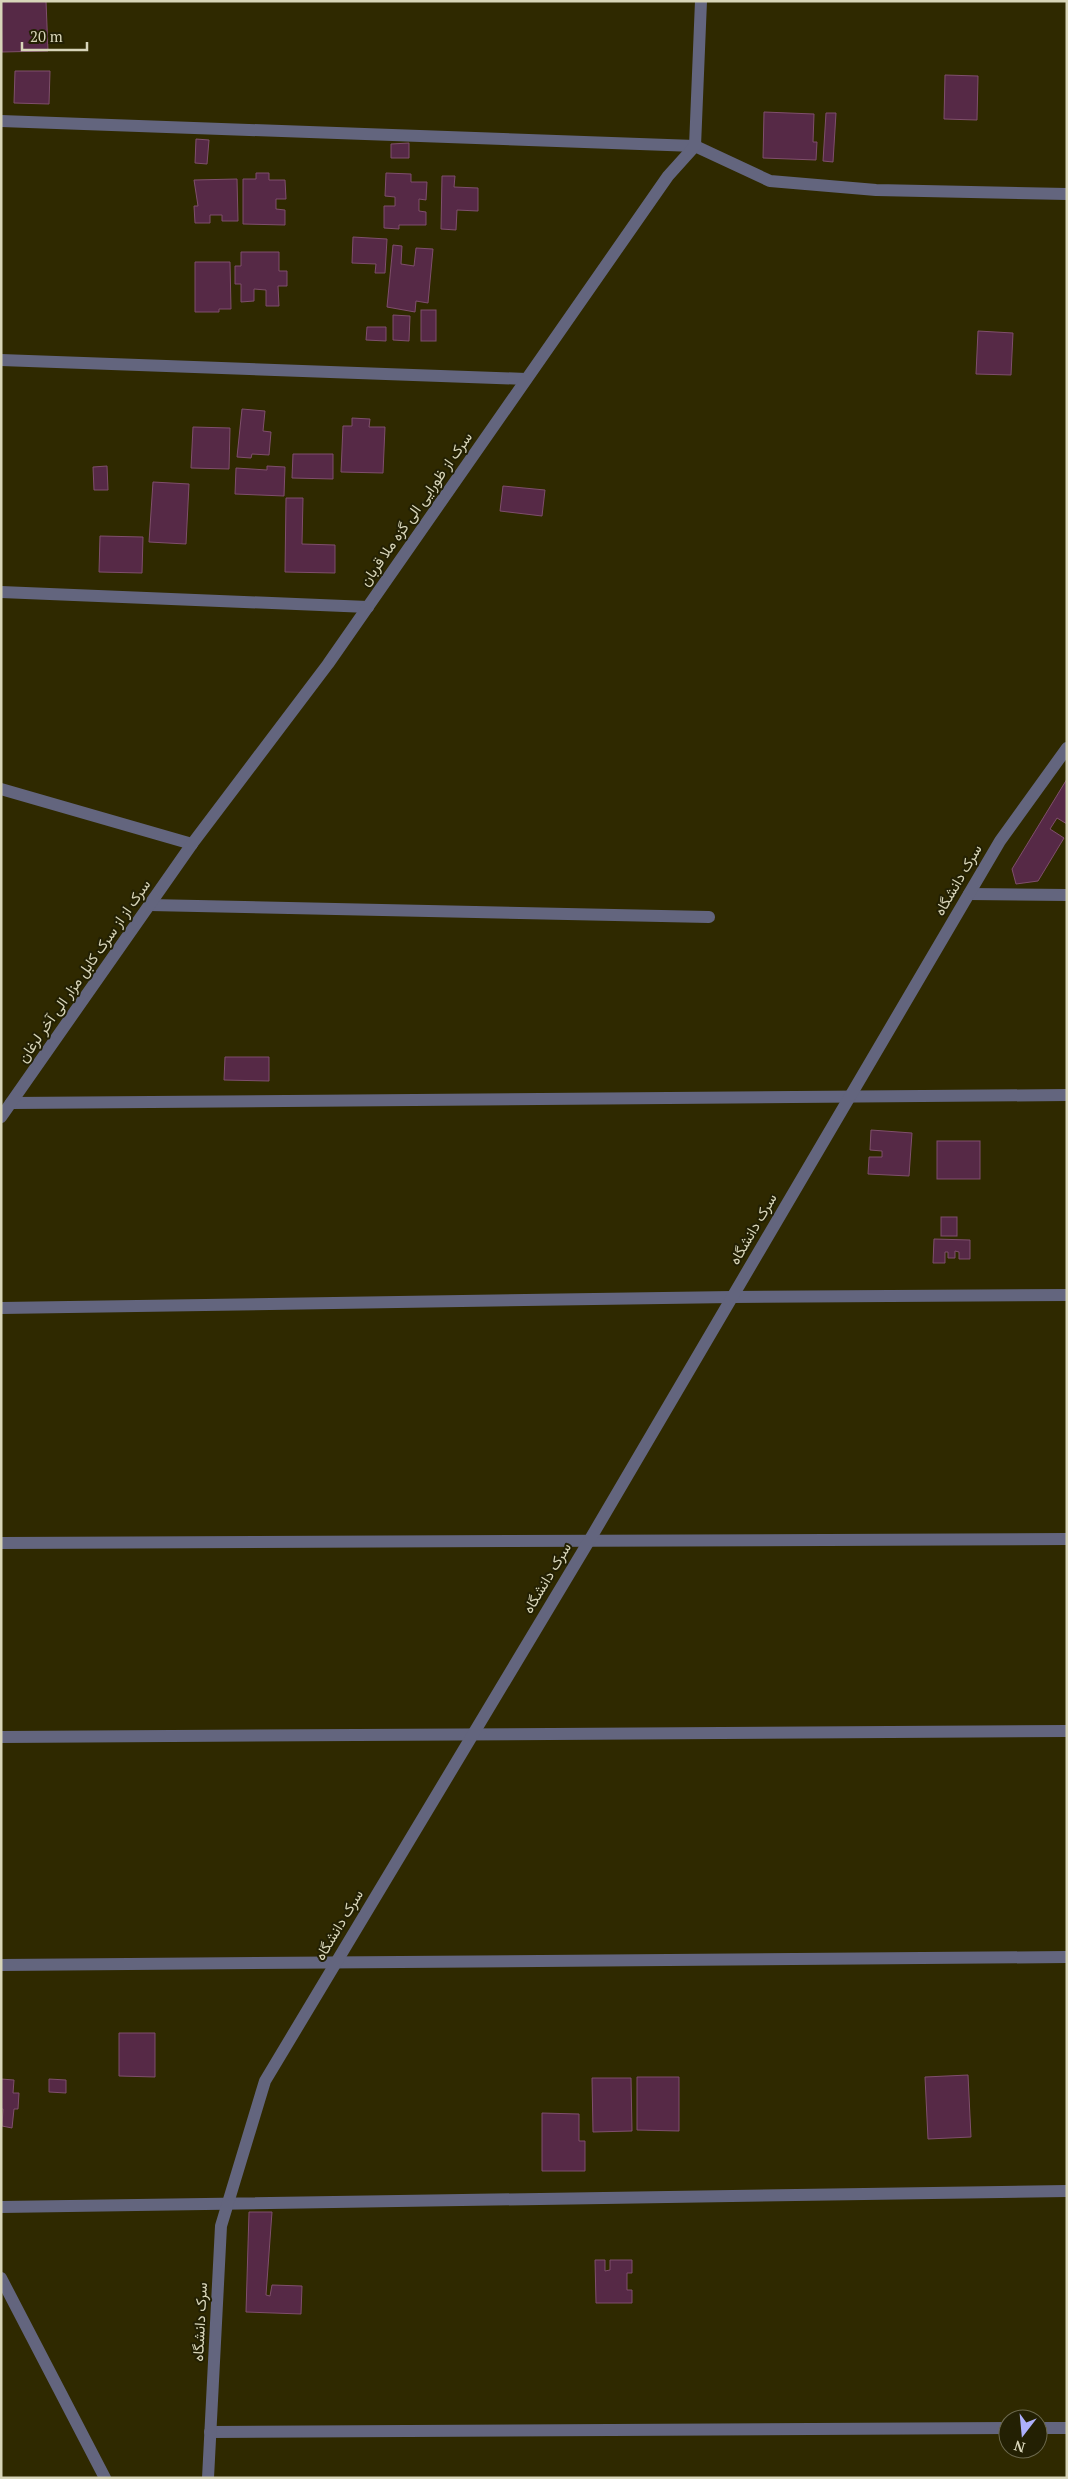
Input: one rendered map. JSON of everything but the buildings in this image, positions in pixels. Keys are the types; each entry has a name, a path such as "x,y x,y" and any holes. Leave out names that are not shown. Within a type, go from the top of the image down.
{"street":[{"path":"695,146 701,1"},
{"path":"1,120 695,146 770,181 876,190 1067,194"},
{"name":"سرک از ظورایی الی گزه ملا قربان","path":"192,844 328,664 668,176 695,146"},
{"path":"1,360 526,379"},
{"path":"1,592 368,607"},
{"name":"سرک دانشگاه","path":"208,2478 221,2226 265,2081 588,1540 1000,841 1067,748"},
{"path":"1,789 192,844"},
{"name":"سرک از از سرک کابل مزار الی آخر لرغان","path":"1,1117 192,844"},
{"path":"969,894 1067,895"},
{"path":"150,905 709,917"},
{"path":"11,1103 1067,1095"},
{"path":"1,1308 732,1297 1067,1295"},
{"path":"1,1543 1067,1539"},
{"path":"1,1737 1067,1731"},
{"path":"1,1965 1067,1957"},
{"path":"1,2206 1067,2191"},
{"path":"1,2278 105,2478"},
{"path":"210,2432 998,2428"},
{"path":"1048,2428 1067,2428"}]}
